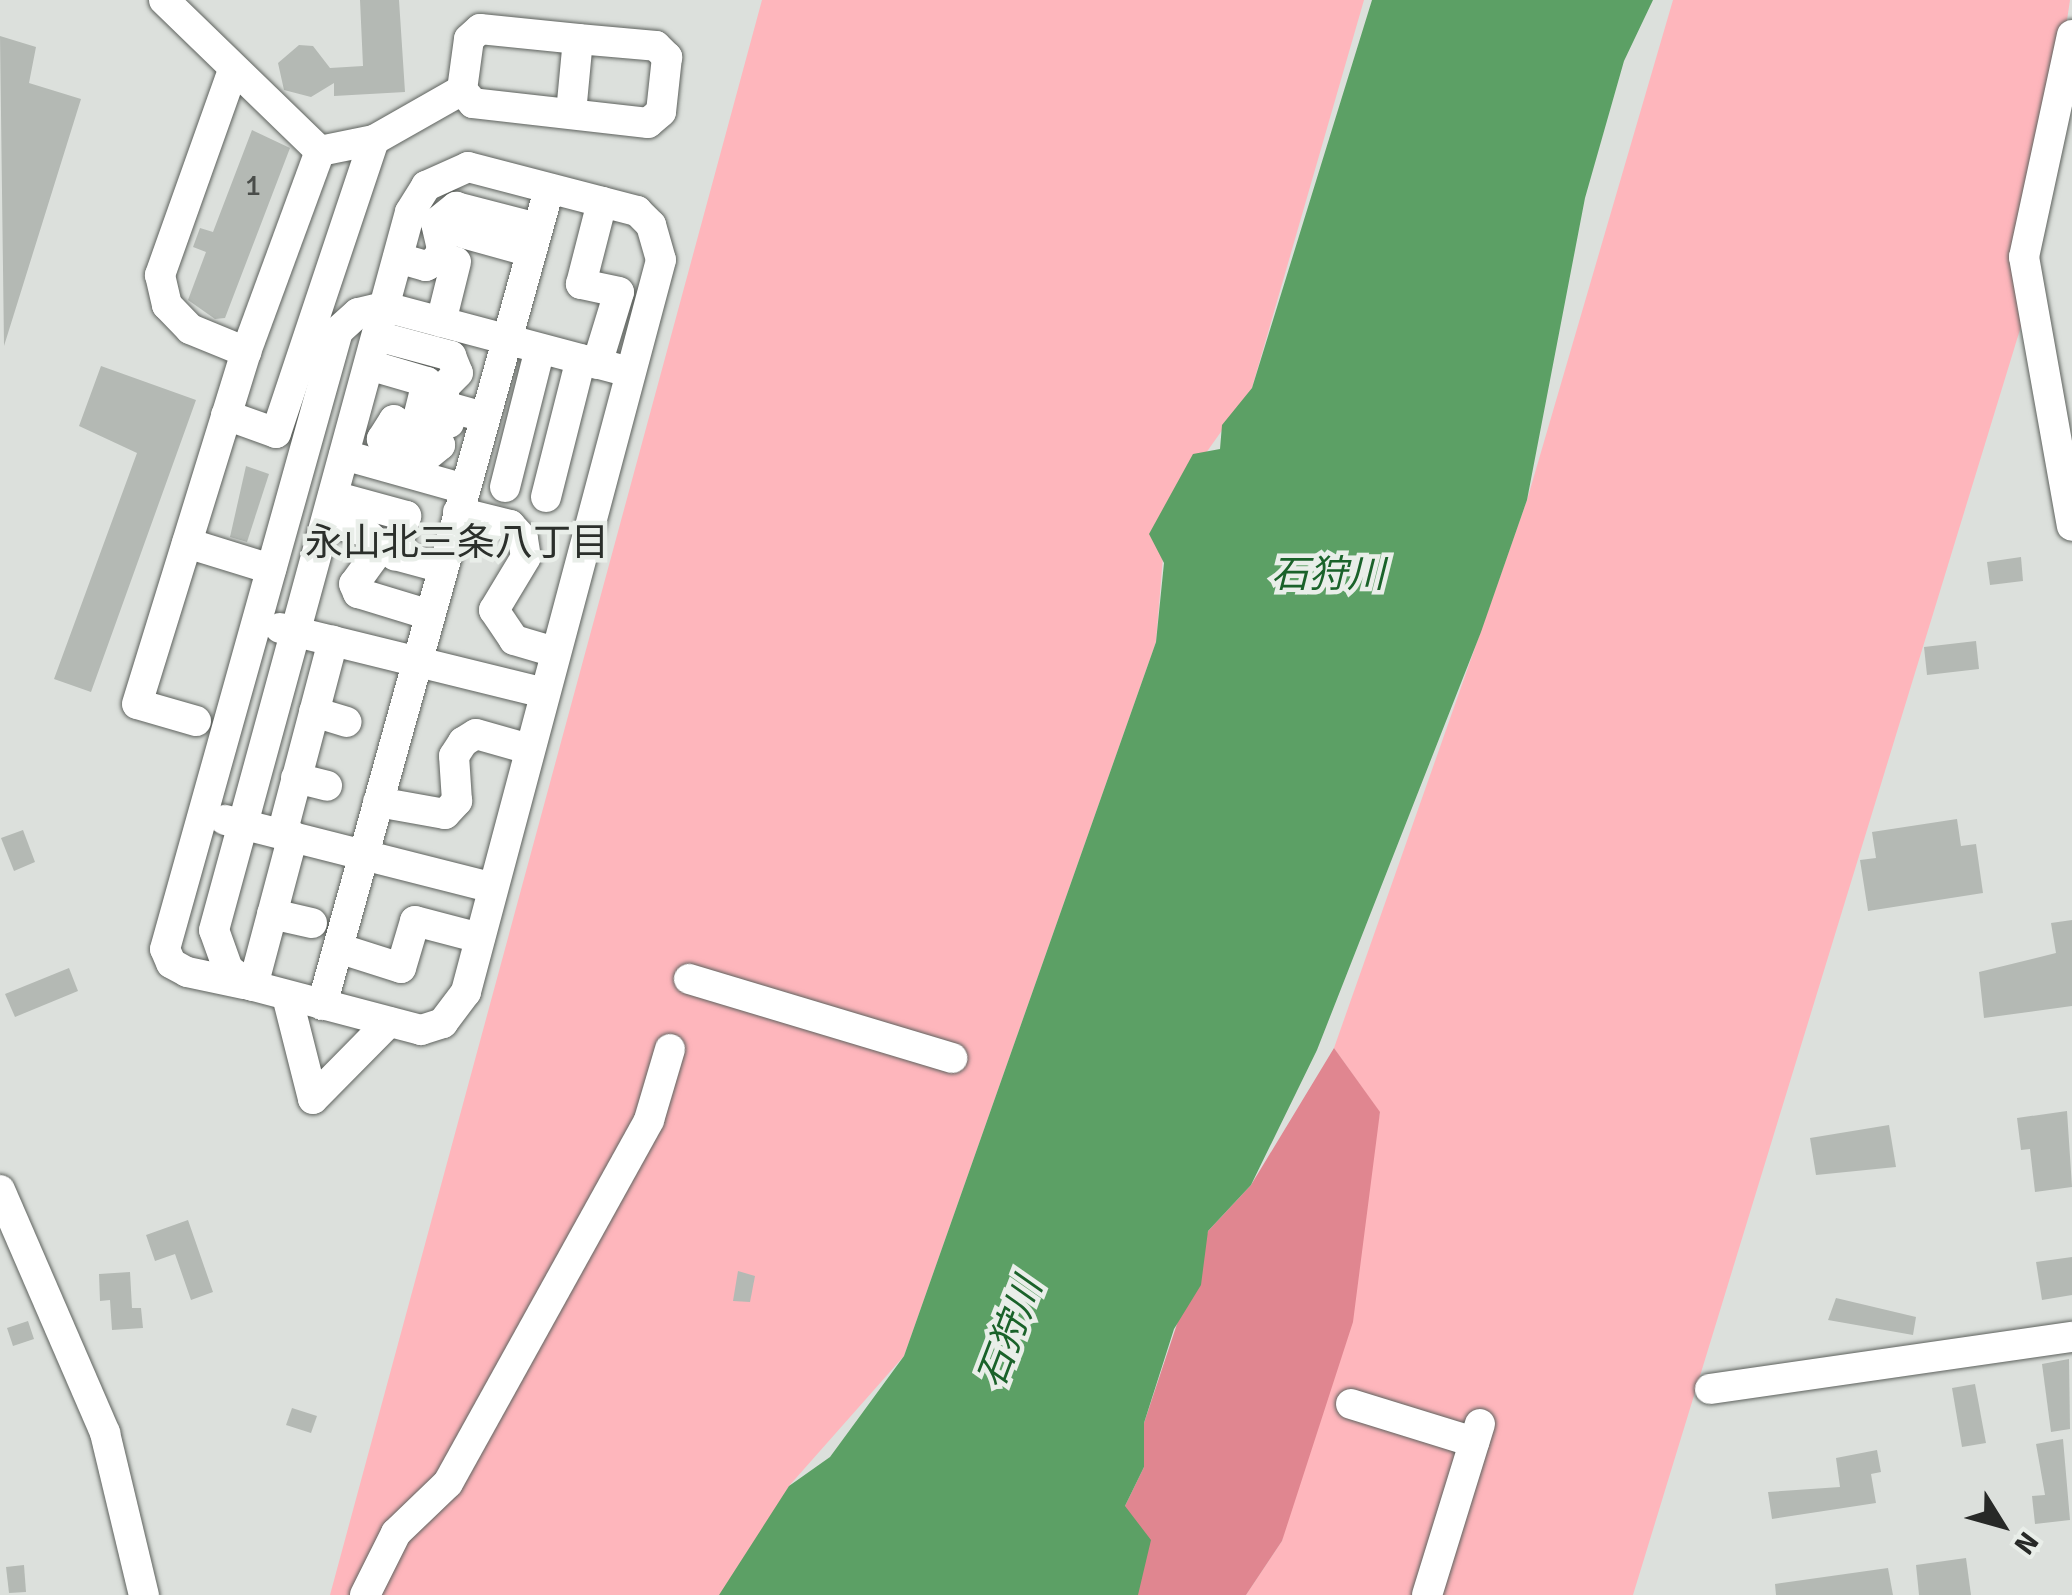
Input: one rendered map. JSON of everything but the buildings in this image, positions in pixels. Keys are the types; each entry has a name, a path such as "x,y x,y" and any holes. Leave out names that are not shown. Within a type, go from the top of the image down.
{"street":[{"path":"164,0 320,150"},
{"path":"480,28 578,40 656,46 667,57 661,112 648,124 473,103 462,90 468,39 480,28"},
{"path":"2072,35 2024,257 2072,526"},
{"path":"571,112 578,40"},
{"path":"233,70 160,275 167,305 190,328 246,352"},
{"path":"320,150 374,140 462,90"},
{"path":"226,416 276,433 374,140"},
{"path":"196,721 137,704 246,352 320,150"},
{"path":"399,435 372,330 410,212 426,186 446,172 468,166 636,211 651,225 661,260 480,938 459,1009 421,1030 187,972 170,963 166,950 338,331 372,330 441,322 630,372"},
{"path":"376,1019 324,1060 305,1000 338,948 549,188"},
{"path":"546,498 590,362 619,292 581,284 602,202"},
{"path":"398,258 426,266 437,260 442,249 436,224 456,207 534,240"},
{"path":"441,322 468,261 534,240"},
{"path":"324,289 427,382 419,415 472,464 505,487 592,509"},
{"path":"505,487 540,348"},
{"path":"344,455 399,435 472,464 510,525 523,538 526,556 494,610 514,640 555,652"},
{"path":"344,455 472,464"},
{"path":"251,986 220,957 214,930 344,455"},
{"path":"329,509 406,516 396,555 443,568"},
{"path":"329,509 372,540 376,554 357,574 358,593 430,615"},
{"path":"187,543 272,569"},
{"path":"256,622 544,693"},
{"path":"251,986 272,914 296,778 333,641"},
{"path":"314,712 347,722"},
{"path":"378,802 444,814 457,801 454,756 463,742 476,734 530,749"},
{"path":"296,778 327,786"},
{"path":"203,815 493,888"},
{"path":"272,914 312,923"},
{"path":"338,948 401,968 415,922 480,938"},
{"path":"688,979 952,1058"},
{"path":"365,1595 396,1533 448,1483 650,1120 670,1049"},
{"path":"0,1190 105,1433 144,1595"},
{"path":"1710,1389 2072,1337"},
{"path":"1351,1404 1477,1433 1427,1595"}],"shaded area":[{"path":"762,0 1364,0 1252,388 1167,508 1156,642 904,1356 789,1486 728,1595 330,1595"},
{"path":"1673,0 2070,0 2022,323 1633,1595 1246,1595 1282,1541 1380,1113 1334,1048 1527,500"},
{"path":"1334,1048 1380,1112 1353,1322 1282,1541 1246,1595 1131,1595 1125,1506 1144,1467 1144,1423 1208,1231 1251,1185"}],"water":[{"name":"石狩川","path":"1372,0 1653,0 1624,61 1585,198 1527,500 1481,632 1317,1050 1251,1185 1208,1231 1201,1285 1174,1329 1144,1423 1144,1467 1125,1506 1151,1540 1138,1595 719,1595 789,1486 830,1457 904,1356 1156,642 1164,563 1149,534 1193,454 1220,449 1222,425 1252,388"}],"district":[{"name":"永山北三条八丁目","path":"457,543"}]}
